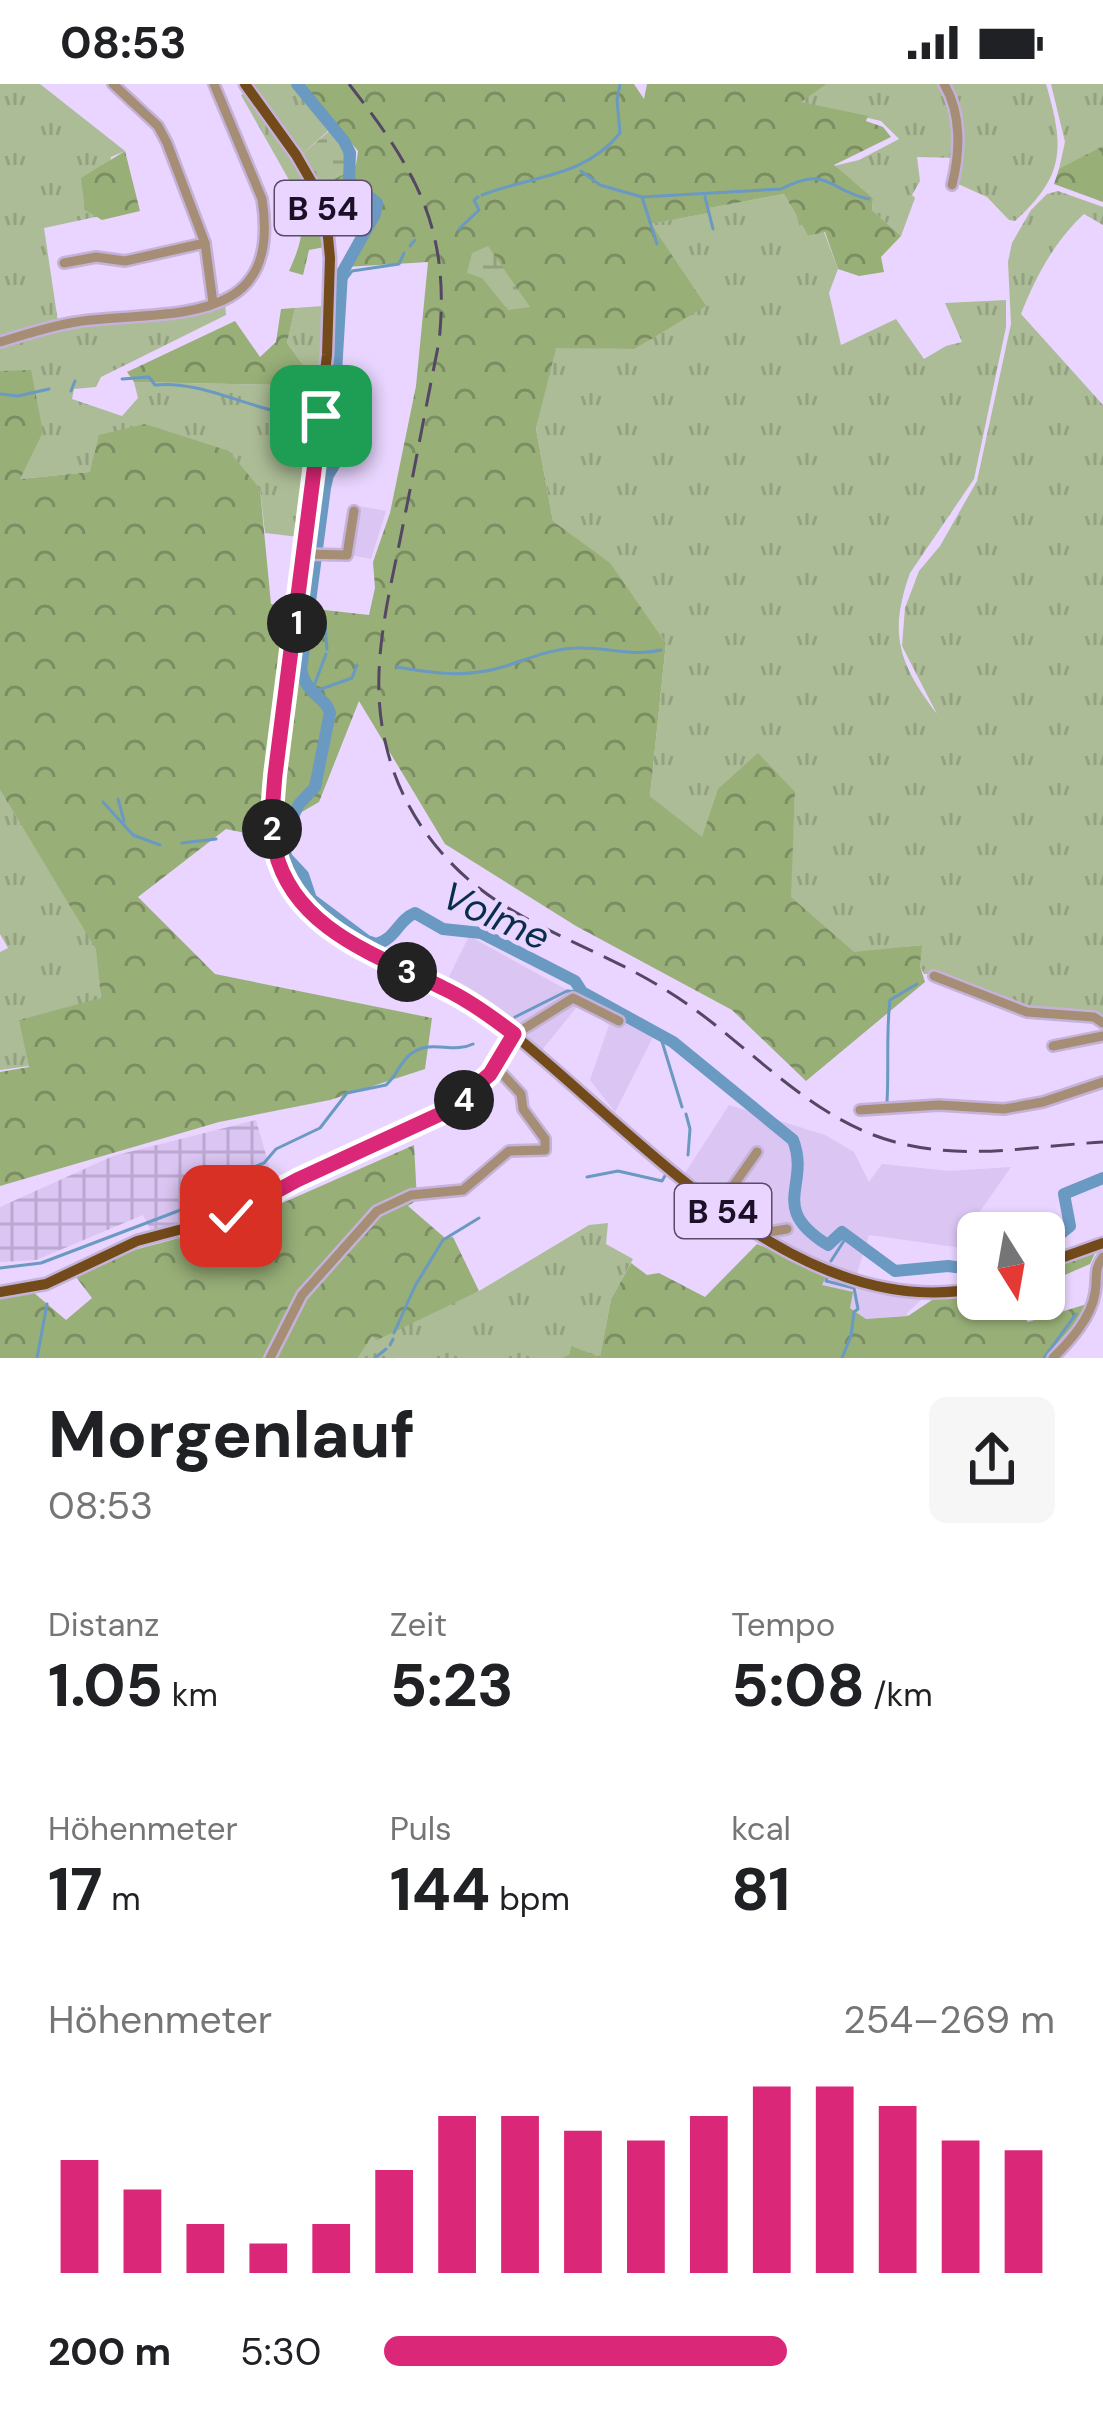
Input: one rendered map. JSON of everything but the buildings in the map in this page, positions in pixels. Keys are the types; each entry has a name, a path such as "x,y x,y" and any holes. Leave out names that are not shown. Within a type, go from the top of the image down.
{"main road":[{"name":"B 54","path":"245,84 296,155 323,207 330,258 312,554 300,602 272,828 277,856 296,895 334,932 387,964 445,989 514,1034 759,1238 830,1270 877,1284 921,1291 957,1289"},
{"path":"0,1292 46,1283 137,1241 248,1209 297,1180 434,1119 472,1094 514,1034"},
{"path":"1065,1257 1103,1244"}],"street":[{"path":"113,84 158,126 205,244 213,303"},
{"path":"0,342 72,323 158,317 213,303 236,296 255,275 265,216 262,199 214,84"},
{"path":"944,84 960,153 952,185"},
{"path":"64,263 96,257 125,261 205,244"},
{"path":"312,554 346,556 354,511"},
{"path":"934,976 1028,1012 1094,1017 1103,1023"},
{"path":"514,1034 573,998 619,1021"},
{"path":"1052,1046 1103,1036"},
{"path":"270,1358 302,1294 377,1211 421,1193 463,1190 508,1151 545,1150 545,1139 523,1108 521,1094 495,1066"},
{"path":"860,1110 939,1105 1004,1109 1103,1082"},
{"path":"757,1152 721,1203 769,1232 788,1229"},
{"path":"1053,1358 1090,1309 1095,1268 1103,1257"}],"shaded area":[{"path":"359,506 386,511 371,559 350,555"},
{"path":"469,936 653,1037 615,1112 590,1080 609,1025 580,1003 542,1050 448,979"},
{"path":"729,1105 825,1135 854,1152 869,1182 882,1164 949,1171 1011,1167 980,1212 957,1212 957,1247 869,1235 854,1283 924,1297 908,1316 866,1319 821,1285 828,1272 685,1173"},
{"path":"256,1120 275,1186 238,1207 153,1235 143,1215 36,1260 0,1262 0,1207 113,1156"}],"green space":[{"path":"0,84 40,84 125,151 111,157 100,216 44,228 58,322 0,338"},
{"path":"251,84 293,84 328,131 301,155"},
{"path":"301,84 634,84 644,99 647,84 827,84 801,102 868,116 866,121 883,127 891,137 834,165 873,198 872,210 901,236 881,257 884,272 859,276 838,269 825,232 808,236 784,194 651,224 706,306 635,349 556,348 536,429 553,521 610,563 666,643 650,796 702,837 718,789 758,753 795,792 791,897 854,952 922,945 920,966 925,982 806,1081 732,1010 576,926 445,844 359,701 319,802 260,836 226,829 138,897 215,974 432,1018 425,1069 330,1100 219,1122 0,1186 0,1072 29,1067 19,1020 101,998 96,949 0,790 0,371 31,370 43,432 20,479 90,472 99,435 145,424 229,451 260,489 271,604 369,615 375,588 373,562 390,513 416,386 428,262 346,267 374,198 356,184 335,192 334,206 328,209 320,186 356,165 358,151"},
{"path":"827,84 940,84 947,95 959,158 917,157 920,181 901,236 872,210 873,198 834,166 859,160 899,139 881,121 800,102"},
{"path":"946,84 1046,84 1056,125 1056,158 1044,189 1015,221 987,197 956,183 963,156"},
{"path":"1051,84 1103,84 1103,146 1062,170 1065,142"},
{"path":"245,93 306,180 293,187 241,95"},
{"path":"335,126 347,141 347,173 320,186 301,155"},
{"path":"1103,146 1103,202 1054,184 1059,169"},
{"path":"125,151 140,211 102,220 85,210 81,178"},
{"path":"306,180 325,247 309,250 303,275 289,271 301,230 293,187"},
{"path":"1058,191 1103,207 1103,225 1084,214 1064,236 1021,314 1103,405 1103,1018 1023,1007 924,974 921,945 854,953 790,897 795,792 702,838 650,796 666,643 610,564 553,521 536,429 555,347 635,349 705,306 650,224 707,213 708,208 784,194 808,236 824,232 838,269 829,293 841,345 896,319 924,359 962,342 945,303 1006,300 1006,327 974,479 910,573 903,595 901,648 937,714 902,646 905,608 919,571 940,546 977,481 1011,324 1008,262 1012,243 1031,210 1047,194"},
{"path":"488,246 530,307 508,310 482,278 467,273 472,253"},
{"path":"225,304 226,315 101,377 96,387 74,389 72,399 122,416 138,398 134,382 278,385 277,420 312,429 299,537 265,533 260,489 91,472 19,479 0,346 92,324 161,321"},
{"path":"323,306 321,375 309,373 287,343 295,308"},
{"path":"295,308 287,343 309,373 278,385 134,382 127,372 235,321 260,357 276,342 281,309"},
{"path":"0,790 97,949 101,999 20,1020 29,1066 0,1070 0,952 8,948 0,934"},
{"path":"414,1145 417,1200 408,1206 445,1238 453,1237 479,1291 377,1340 372,1336 358,1358 0,1358 0,1296 33,1292 66,1320 92,1298 76,1277 104,1258 239,1222"},
{"path":"608,1223 606,1244 633,1259 611,1299 600,1358 571,1347 569,1356 561,1358 358,1358 372,1335 479,1291 589,1225"},
{"path":"757,1244 828,1272 822,1285 853,1292 850,1308 866,1319 908,1316 935,1298 957,1296 957,1320 1065,1320 1065,1311 1087,1304 1044,1358 561,1358 569,1355 571,1346 600,1357 611,1299 631,1263 647,1275 659,1273 705,1297"},
{"path":"1096,1251 1090,1264 1065,1275 1065,1262"}],"waterway":[{"name":"Volme","path":"297,84 344,141 350,153 349,181 377,203 342,273 334,405 339,457 325,488 301,670 330,713 315,787 299,804 286,831 287,858 303,875 311,899 367,941 383,942 415,913 443,929 481,933 575,981 582,992 673,1042 793,1140 795,1207 799,1219 828,1245 842,1232 895,1271 957,1267"},
{"path":"482,195 574,167 606,148 620,133 620,84"},
{"path":"581,171 600,185 642,197 657,244"},
{"path":"642,197 781,189 819,179 869,199"},
{"path":"459,229 479,210 474,200 478,197"},
{"path":"705,197 713,229"},
{"path":"410,246 415,240"},
{"path":"342,284 352,271 399,264 404,253"},
{"path":"122,379 149,377 155,385 195,388 274,411 314,416"},
{"path":"71,391 75,381"},
{"path":"0,394 18,396 49,389"},
{"path":"324,613 327,649"},
{"path":"397,667 465,673 570,648 661,650"},
{"path":"314,686 326,654"},
{"path":"310,693 352,678 357,665"},
{"path":"118,799 124,821"},
{"path":"103,802 133,835 160,845"},
{"path":"182,843 216,839"},
{"path":"887,1102 890,1000 917,984"},
{"path":"515,1017 567,991 582,992"},
{"path":"660,1035 682,1107"},
{"path":"0,1268 41,1263 228,1192 244,1183 248,1169 264,1163 276,1149 320,1128 347,1093 386,1085 412,1053 427,1047 473,1044"},
{"path":"686,1114 688,1155"},
{"path":"587,1177 618,1171 662,1181 666,1174"},
{"name":"Volme","path":"1065,1230 1070,1226 1064,1194 1103,1178"},
{"path":"394,1333 443,1240 479,1218"},
{"path":"831,1261 847,1236"},
{"path":"828,1275 826,1281 854,1288 858,1309 842,1358"},
{"path":"37,1358 47,1304"},
{"path":"1044,1358 1076,1314"},
{"path":"390,1345 393,1339"},
{"path":"375,1358 386,1349"}],"railway":[{"path":"349,84 410,174 424,203 439,266 439,342 387,604 379,689 390,761 410,808 429,837 451,863 500,903 669,992 804,1096 863,1131 947,1151 1103,1142"}],"route":[{"path":"231,1216 449,1110 490,1074 514,1034 445,989 387,964 334,932 296,895 277,856 272,828 275,775 321,416"}]}
